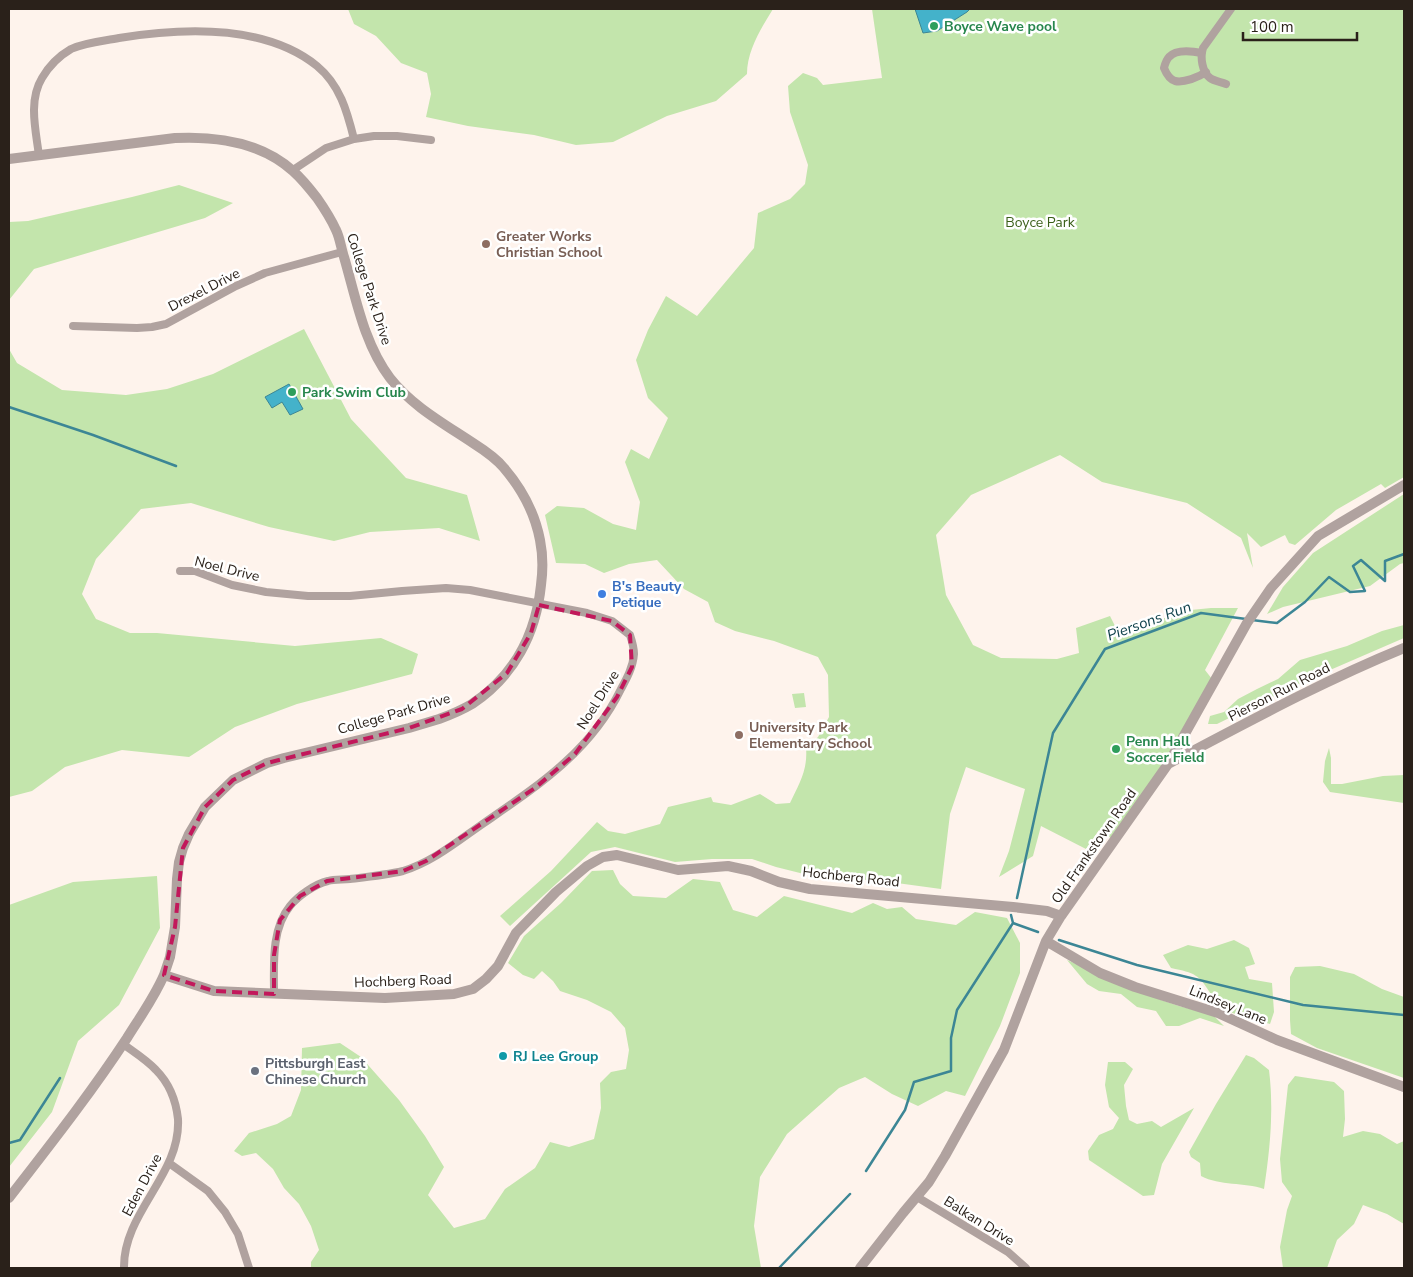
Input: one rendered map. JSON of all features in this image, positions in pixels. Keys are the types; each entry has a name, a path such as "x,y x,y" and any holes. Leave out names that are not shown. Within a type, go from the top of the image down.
{"street":[{"path":"1226,84 1210,78 1203,67 1202,52 1231,9"},
{"path":"39,156 34,108 36,92 41,79 49,67 60,56 73,48 88,43 171,32 193,31 244,36 282,46 304,57 317,66 337,90 345,106 354,139"},
{"path":"1202,52 1179,52 1171,55 1167,59 1164,68 1168,76 1175,81 1200,77 1206,72"},
{"path":"293,170 326,148 354,139 374,136 397,136 431,140"},
{"name":"College Park Drive","path":"9,159 175,138 198,137 222,139 246,145 273,157 293,170 325,209 336,230 367,335 376,356 389,376 403,393 419,407 486,452 503,466 516,483 532,512 540,540 543,570 539,604 531,633 515,661 497,684 472,703 439,719 267,763 233,780 205,807 189,834 179,862 175,927 170,957 164,975"},
{"name":"Drexel Drive","path":"73,326 137,328 166,324 236,286 265,273 342,252"},
{"name":"Old Frankstown Road","path":"860,1268 929,1182 945,1156 1004,1050 1046,941 1061,916 1168,764 1249,619 1271,588 1318,536 1404,485"},
{"name":"Noel Drive","path":"180,571 195,571 232,585 266,592 300,595 350,596 446,588 470,590 587,613 612,621 630,635 634,652 632,667 617,697 593,734 575,754 535,788 426,861 403,870 362,878 327,881 300,896 280,920 274,955 274,994"},
{"name":"Pierson Run Road","path":"1168,764 1296,697 1404,648"},
{"name":"Hochberg Road","path":"164,975 214,992 386,998 440,996 473,989 498,966 516,933 556,892 587,866 603,857 617,855 678,870 728,866 751,870 779,882 810,889 1014,907 1047,911 1061,916"},
{"name":"Lindsey Lane","path":"1046,941 1100,973 1218,1013 1277,1040 1404,1087"},
{"path":"9,1198 106,1069 150,1003 164,975"},
{"name":"Eden Drive","path":"123,1044 156,1070 169,1088 177,1106 178,1130 175,1148 169,1162 138,1215 124,1257 124,1268"},
{"path":"169,1162 208,1191 225,1212 238,1234 249,1268"},
{"name":"Balkan Drive","path":"917,1197 1008,1252 1026,1268"}],"highlighted area":[{"path":"539,605 612,621 630,635 632,667 617,697 575,754 535,788 426,861 403,871 327,881 300,896 280,920 274,955 274,994 214,991 164,975 175,927 183,848 205,807 233,780 267,763 409,728 462,709 507,673 531,633"}],"green space":[{"path":"348,9 773,9 752,48 747,74 716,101 667,116 613,142 576,145 534,135 468,126 426,117 431,94 427,73 401,63 376,36 354,24"},
{"name":"Boyce Park","path":"872,9 1404,9 1404,477 1385,488 1381,484 1336,510 1295,545 1289,543 1285,535 1261,547 1247,533 1253,568 1241,538 1187,503 1102,482 1060,455 971,495 936,535 946,595 973,645 1001,658 1057,659 1079,653 1076,628 1110,616 1118,632 1191,610 1238,608 1205,670 1212,679 1165,762 1111,838 1099,830 1086,849 1041,826 1033,856 999,877 1009,851 1025,789 966,767 950,814 941,889 882,881 816,877 752,859 712,859 675,862 615,847 591,852 510,926 500,916 551,871 597,822 608,831 625,834 660,824 668,807 711,797 713,802 731,805 760,794 776,804 790,803 804,770 806,748 818,737 829,717 828,675 818,657 774,641 735,631 715,622 708,602 684,589 657,560 629,564 604,573 585,564 556,563 545,515 557,506 584,508 613,524 636,530 640,502 625,462 631,449 649,459 668,418 648,398 636,360 648,330 666,296 697,316 754,248 758,213 790,199 805,184 808,165 790,112 788,86 803,73 817,78 823,85 882,78"},
{"path":"179,185 233,203 205,218 34,269 9,300 9,222 28,221"},
{"path":"304,329 351,419 406,478 467,495 480,541 439,528 370,532 334,541 269,527 191,503 141,509 96,559 82,594 96,619 130,633 157,633 295,646 381,638 418,654 412,674 297,704 235,727 189,757 122,750 65,767 32,791 9,797 9,349 17,363 62,390 126,395 167,389 213,374"},
{"path":"1404,494 1404,563 1370,586 1283,607 1267,614 1283,587 1313,553"},
{"path":"1404,625 1404,638 1307,680 1217,724 1208,724 1210,716 1224,712 1238,699 1278,679 1300,660 1347,646 1382,631"},
{"path":"804,693 806,707 795,708 792,694"},
{"path":"1329,748 1331,784 1342,784 1383,776 1404,775 1404,803 1330,792 1323,782 1325,761"},
{"path":"613,870 620,884 633,896 666,898 693,879 720,882 733,910 757,917 784,896 852,913 873,903 887,909 902,907 916,919 956,925 975,912 1007,918 1020,943 1020,973 1000,1026 965,1096 946,1091 918,1106 892,1094 865,1077 839,1088 787,1134 760,1177 754,1226 761,1268 311,1268 311,1262 319,1250 311,1226 299,1204 284,1188 273,1169 256,1153 242,1156 234,1151 249,1133 277,1124 291,1116 301,1090 302,1048 340,1043 361,1057 399,1100 425,1136 444,1167 428,1195 454,1228 485,1219 505,1189 535,1168 550,1142 569,1147 594,1139 601,1108 600,1083 611,1072 626,1069 629,1050 625,1028 611,1012 587,1000 560,991 542,971 534,979 523,975 508,963 524,936 561,903 592,871"},
{"path":"157,876 160,928 119,1005 78,1041 52,1112 9,1167 9,905 73,882"},
{"path":"1234,940 1249,948 1255,964 1245,967 1249,979 1272,983 1274,1012 1270,1024 1229,1012 1206,1002 1212,996 1200,979 1186,971 1171,968 1163,955 1188,945 1207,949"},
{"path":"1067,960 1161,1000 1213,1015 1224,1026 1200,1018 1179,1026 1166,1026 1156,1011 1137,1007 1121,994 1099,991 1087,984"},
{"path":"1320,966 1354,974 1382,989 1404,997 1404,1078 1317,1048 1291,1034 1290,977 1295,967"},
{"path":"1246,1055 1254,1058 1269,1070 1271,1130 1264,1189 1216,1181 1201,1176 1200,1163 1191,1157 1189,1152"},
{"path":"1108,1062 1125,1062 1133,1069 1124,1085 1129,1120 1137,1124 1152,1121 1161,1127 1194,1108 1162,1164 1154,1195 1143,1196 1089,1160 1088,1151 1099,1135 1113,1129 1119,1118 1109,1107 1105,1085"},
{"path":"1295,1076 1334,1082 1344,1091 1345,1119 1343,1137 1363,1131 1380,1134 1397,1144 1404,1141 1404,1224 1387,1214 1363,1205 1354,1224 1337,1240 1327,1268 1283,1268 1280,1247 1287,1210 1292,1196 1282,1182 1280,1159 1288,1085"}],"water":[{"name":"Boyce Wave pool","path":"915,9 970,9 937,31 923,33"},
{"path":"289,384 303,409 290,415 282,402 272,408 265,397"}],"waterway":[{"path":"9,407 93,435 176,466"},
{"name":"Piersons Run","path":"1252,620 1277,623 1305,602 1329,577 1350,592 1365,591 1353,566 1361,560 1385,581 1385,561 1404,554"},
{"name":"Piersons Run","path":"1017,898 1053,733 1105,649 1201,613 1246,619"},
{"name":"Piersons Run","path":"866,1171 905,1110 914,1082 951,1071 951,1038 957,1010 1013,923 1011,915"},
{"path":"1013,923 1038,932"},
{"path":"1059,940 1137,965 1303,1005 1404,1015"},
{"path":"9,1143 20,1140 60,1078"},
{"name":"Piersons Run","path":"779,1268 850,1194"}],"place":[{"name":"Boyce Wave pool","path":"934,26"},
{"name":"Greater Works Christian School","path":"486,244"},
{"name":"Park Swim Club","path":"292,392"},
{"name":"B's Beauty Petique","path":"602,594"},
{"name":"University Park Elementary School","path":"739,735"},
{"name":"Penn Hall Soccer Field","path":"1116,749"},
{"name":"RJ Lee Group","path":"503,1056"},
{"name":"Pittsburgh East Chinese Church","path":"255,1071"}]}
